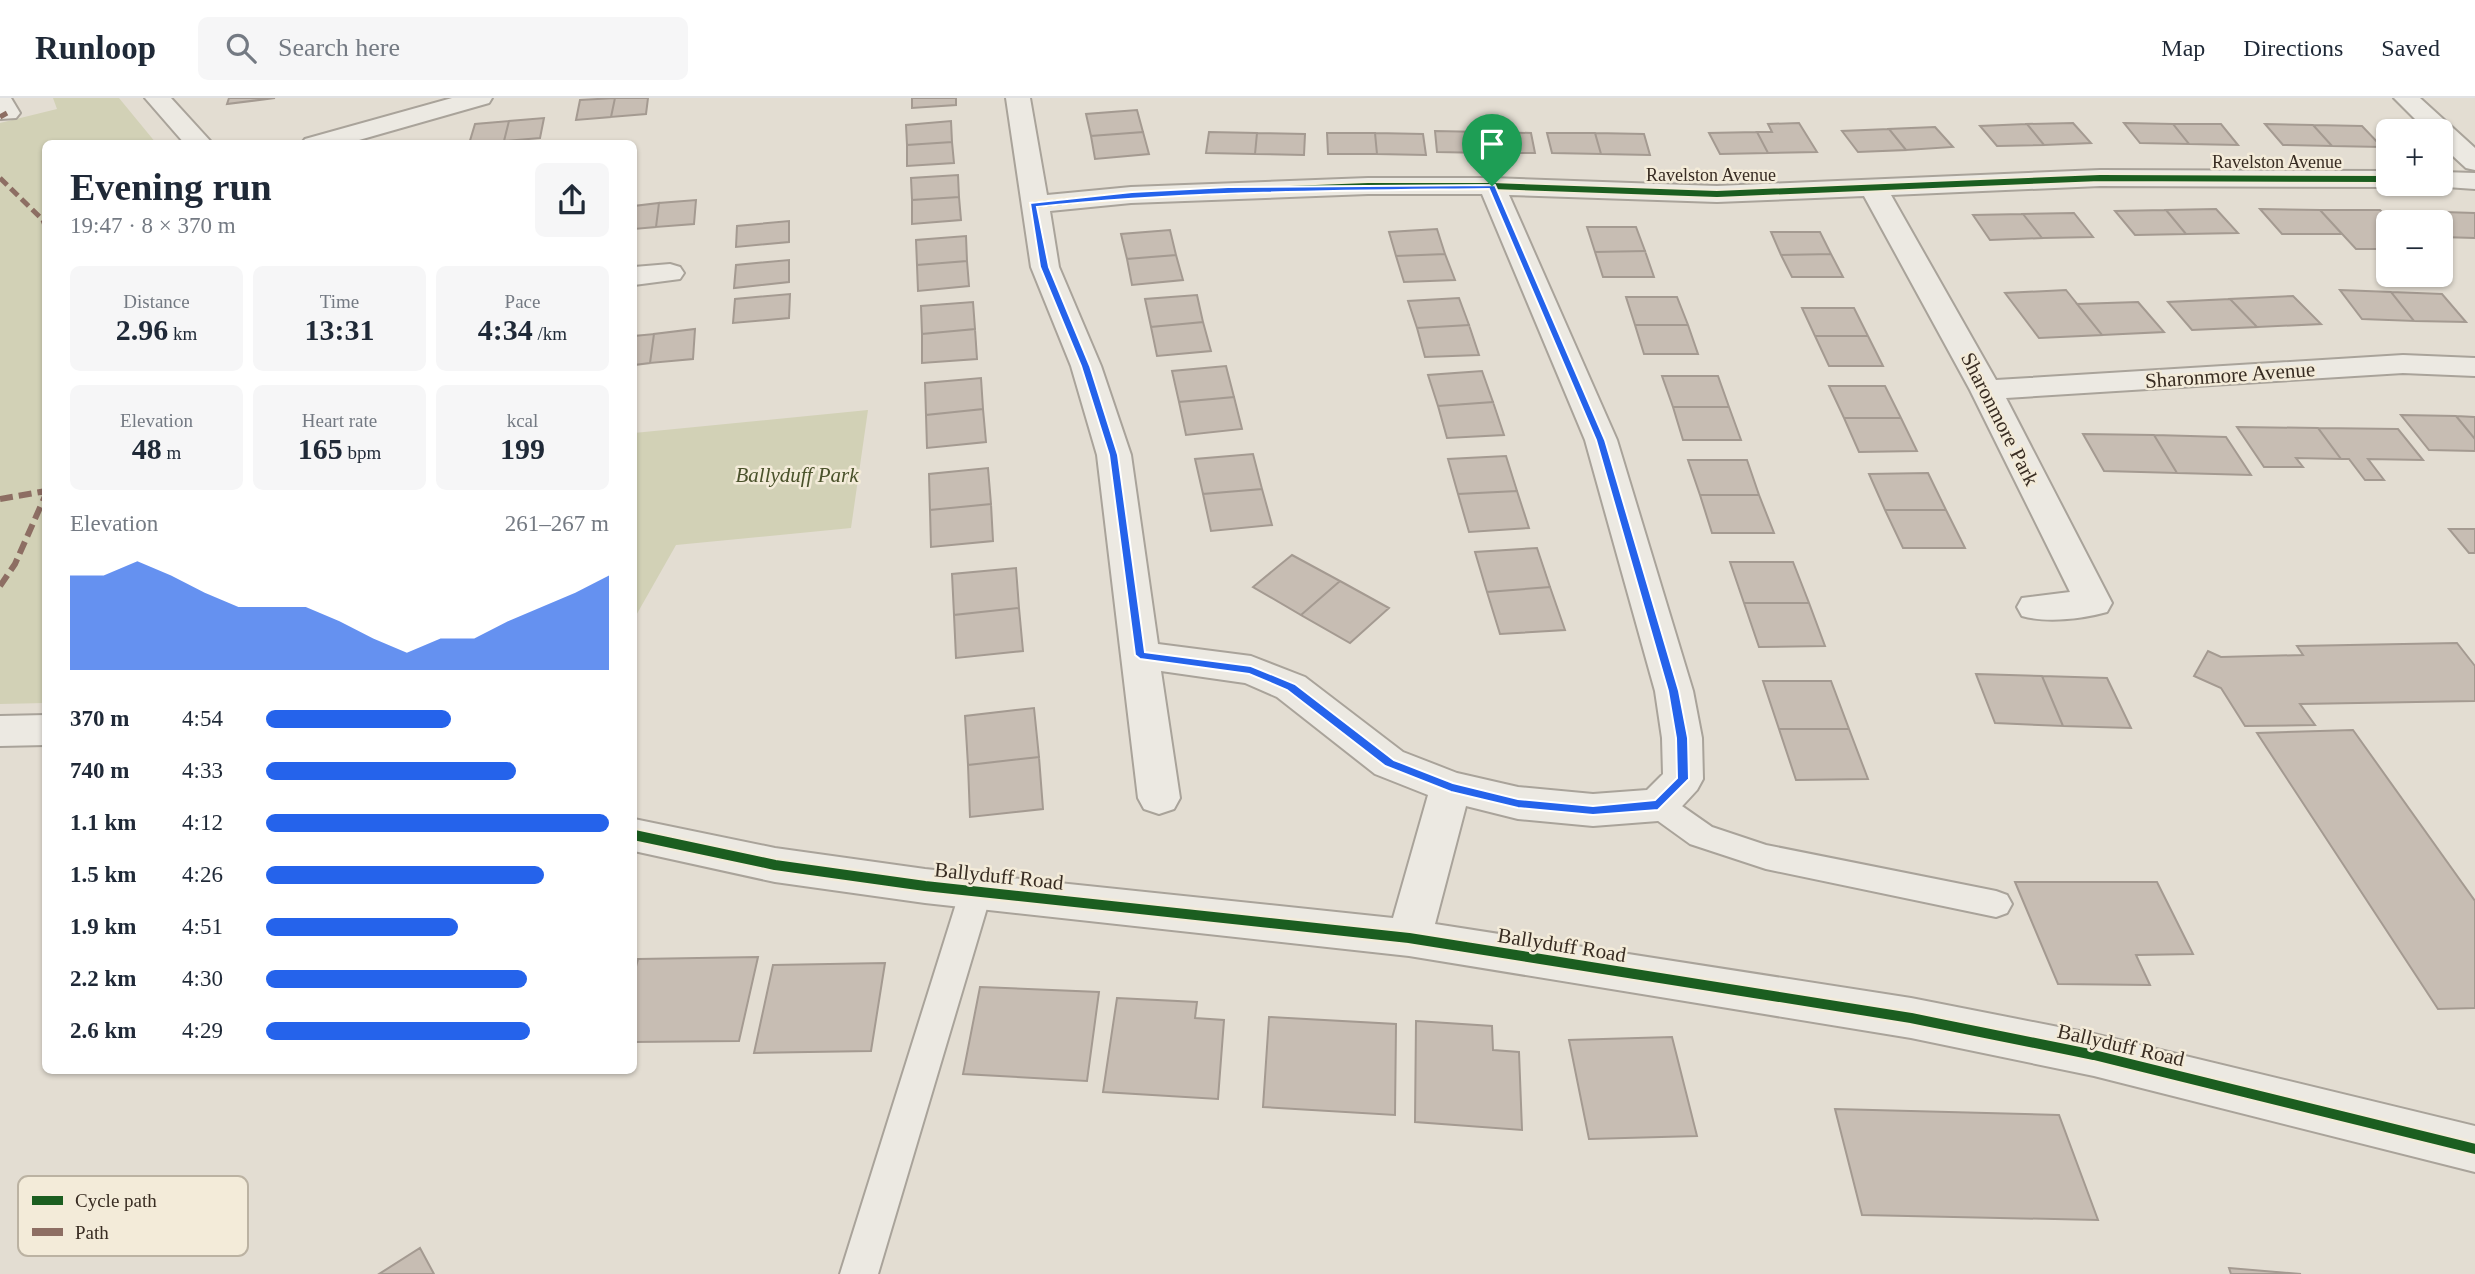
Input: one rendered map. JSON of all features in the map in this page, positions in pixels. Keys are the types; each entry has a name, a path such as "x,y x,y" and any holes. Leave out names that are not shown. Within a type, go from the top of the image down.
{"street":[{"path":"157,98 196,140"},
{"path":"328,140 480,98"},
{"path":"1018,98 1045,267 1086,366 1114,455 1158,798"},
{"path":"2406,98 2475,162"},
{"name":"Ravelston Avenue","path":"1033,205 1132,195 1228,190 1492,186 1717,194 2100,178 2376,179"},
{"path":"2453,180 2475,181"},
{"path":"1140,655 1251,670 1291,687 1389,763 1451,787 1518,803 1593,810 1658,805 1683,779 1682,738 1674,691 1601,440 1492,186"},
{"name":"Sharonmore Park","path":"1873,187 1986,390 2094,603 2035,607"},
{"path":"637,276 670,273"},
{"name":"Sharonmore Avenue","path":"1986,390 2403,364 2475,367"},
{"path":"0,731 42,730"},
{"path":"1409,938 1451,787"},
{"name":"Ballyduff Road","path":"637,836 775,865 976,891 1409,938 1911,1018 2094,1055 2475,1149"}],"lane":[{"path":"1658,805 1701,836 1766,857 1996,904"},
{"path":"859,1274 976,891"}],"green space":[{"path":"53,98 119,98 154,140 42,140 42,703 0,704 0,123 57,109"},
{"name":"Ballyduff Park","path":"868,410 851,528 676,545 637,614 637,433"}],"building":[{"path":"229,98 275,98 227,104"},
{"path":"615,98 648,98 646,114 611,117"},
{"path":"615,98 611,117 576,120 580,100"},
{"path":"912,98 956,98 956,105 912,108"},
{"path":"1137,110 1143,132 1091,136 1086,114"},
{"path":"544,118 540,138 504,140 509,121"},
{"path":"509,121 504,140 470,140 475,124"},
{"path":"951,121 952,142 907,145 906,125"},
{"path":"1799,123 1817,152 1768,153 1757,132 1772,132 1768,124"},
{"path":"2073,123 2091,143 2044,145 2027,124"},
{"path":"2124,123 2173,124 2189,144 2140,143"},
{"path":"2027,124 2044,145 1997,146 1980,126"},
{"path":"2173,124 2221,124 2238,145 2189,144"},
{"path":"2265,124 2313,125 2332,146 2283,145"},
{"path":"2313,125 2362,126 2376,141 2376,147 2332,146"},
{"path":"1935,127 1953,147 1906,150 1889,129"},
{"path":"1889,129 1906,150 1858,152 1842,131"},
{"path":"1435,131 1483,132 1486,153 1437,152"},
{"path":"1143,132 1149,154 1095,159 1091,136"},
{"path":"1209,132 1257,133 1255,154 1206,153"},
{"path":"1483,132 1531,133 1535,153 1486,153"},
{"path":"1757,132 1768,153 1720,154 1709,133"},
{"path":"1257,133 1305,134 1304,155 1255,154"},
{"path":"1327,133 1375,133 1377,154 1328,154"},
{"path":"1375,133 1423,134 1426,155 1377,154"},
{"path":"1547,133 1595,133 1601,154 1552,153"},
{"path":"1595,133 1644,134 1650,155 1601,154"},
{"path":"952,142 954,163 907,166 907,145"},
{"path":"958,175 959,197 912,200 911,178"},
{"path":"959,197 961,220 912,224 912,200"},
{"path":"696,200 694,224 656,227 659,203"},
{"path":"659,203 656,227 637,229 637,206"},
{"path":"2216,209 2238,233 2186,234 2166,210"},
{"path":"2260,209 2320,210 2342,234 2282,234"},
{"path":"2166,210 2186,234 2135,235 2115,211"},
{"path":"2320,210 2376,210 2376,249 2356,249"},
{"path":"2453,212 2475,213 2475,238 2453,237"},
{"path":"2074,213 2093,237 2042,238 2023,214"},
{"path":"2023,214 2042,238 1990,240 1973,215"},
{"path":"789,221 789,242 736,247 737,226"},
{"path":"1587,227 1636,227 1645,251 1595,252"},
{"path":"1437,229 1445,254 1396,256 1389,232"},
{"path":"1170,230 1176,255 1127,259 1121,234"},
{"path":"1771,232 1820,232 1831,254 1781,255"},
{"path":"966,236 967,261 917,265 916,240"},
{"path":"1645,251 1654,277 1603,277 1595,252"},
{"path":"1445,254 1455,280 1404,282 1396,256"},
{"path":"1831,254 1843,277 1792,277 1781,255"},
{"path":"1176,255 1183,280 1132,285 1127,259"},
{"path":"789,260 789,282 734,288 736,265"},
{"path":"967,261 969,286 918,291 917,265"},
{"path":"2066,290 2102,335 2039,338 2005,293"},
{"path":"2340,290 2391,292 2414,321 2362,319"},
{"path":"2391,292 2442,294 2466,322 2414,321"},
{"path":"790,294 789,318 733,323 735,299"},
{"path":"1197,295 1203,322 1151,327 1145,299"},
{"path":"2293,296 2321,324 2257,327 2230,299"},
{"path":"1626,297 1677,297 1688,325 1635,325"},
{"path":"1459,298 1469,325 1417,328 1408,301"},
{"path":"2230,299 2257,327 2192,330 2168,302"},
{"path":"973,302 975,329 922,334 921,306"},
{"path":"2138,302 2164,332 2102,335 2077,304"},
{"path":"1802,308 1854,308 1868,336 1815,336"},
{"path":"1203,322 1211,351 1157,356 1151,327"},
{"path":"1469,325 1479,355 1425,357 1417,328"},
{"path":"1635,325 1688,325 1698,354 1644,354"},
{"path":"695,329 693,359 650,363 654,334"},
{"path":"975,329 977,359 922,363 922,334"},
{"path":"654,334 650,363 637,365 637,336"},
{"path":"1815,336 1868,336 1883,366 1829,366"},
{"path":"1226,366 1234,397 1179,402 1172,371"},
{"path":"1482,371 1493,402 1438,406 1428,375"},
{"path":"1662,376 1718,376 1729,407 1673,407"},
{"path":"981,378 983,409 926,415 925,383"},
{"path":"1829,386 1885,386 1901,418 1844,418"},
{"path":"1234,397 1242,429 1186,435 1179,402"},
{"path":"1493,402 1504,435 1447,438 1438,406"},
{"path":"1673,407 1729,407 1741,440 1683,440"},
{"path":"983,409 986,442 927,448 926,415"},
{"path":"2401,415 2456,416 2475,439 2475,451 2429,450"},
{"path":"2456,416 2475,417 2475,439"},
{"path":"1844,418 1901,418 1917,451 1859,452"},
{"path":"2237,427 2318,428 2341,459 2296,458 2303,467 2264,467"},
{"path":"2318,428 2398,429 2423,460 2368,459 2384,480 2365,480 2349,459 2341,459"},
{"path":"2083,434 2154,435 2177,473 2104,471"},
{"path":"2154,435 2226,437 2251,475 2177,473"},
{"path":"1253,454 1262,489 1203,494 1195,459"},
{"path":"1506,456 1517,491 1458,494 1448,459"},
{"path":"1688,460 1747,460 1759,495 1700,495"},
{"path":"988,468 991,504 930,510 929,474"},
{"path":"1928,473 1946,510 1885,510 1869,474"},
{"path":"1262,489 1272,525 1211,531 1203,494"},
{"path":"1517,491 1529,528 1469,532 1458,494"},
{"path":"1700,495 1759,495 1774,533 1712,533"},
{"path":"991,504 993,541 931,547 930,510"},
{"path":"1885,510 1946,510 1965,548 1903,548"},
{"path":"2449,529 2475,529 2475,553 2469,553"},
{"path":"1537,548 1550,587 1487,592 1475,552"},
{"path":"1292,555 1340,581 1301,615 1253,587"},
{"path":"1730,562 1793,562 1809,603 1744,603"},
{"path":"1016,568 1019,608 954,615 952,574"},
{"path":"1340,581 1389,608 1350,643 1301,615"},
{"path":"1550,587 1565,630 1500,634 1487,592"},
{"path":"1744,603 1809,603 1825,646 1759,647"},
{"path":"1019,608 1023,651 956,658 954,615"},
{"path":"2457,643 2475,666 2475,701 2300,704 2315,725 2245,726 2221,688 2194,676 2208,651 2221,657 2303,655 2297,646"},
{"path":"1976,674 2042,676 2063,726 1995,723"},
{"path":"2042,676 2107,678 2131,728 2063,726"},
{"path":"1763,681 1831,681 1849,729 1779,729"},
{"path":"1034,708 1039,757 968,765 965,716"},
{"path":"1779,729 1849,729 1868,779 1796,780"},
{"path":"2353,730 2475,901 2475,1008 2438,1009 2257,733"},
{"path":"1039,757 1043,809 970,817 968,765"},
{"path":"2015,882 2157,882 2193,954 2136,955 2150,985 2058,984"},
{"path":"758,957 739,1041 637,1042 638,959"},
{"path":"885,963 871,1051 754,1053 773,965"},
{"path":"980,987 1099,992 1087,1081 963,1074"},
{"path":"1117,998 1197,1002 1195,1018 1224,1020 1218,1099 1103,1092"},
{"path":"1269,1017 1396,1024 1395,1115 1263,1107"},
{"path":"1416,1021 1492,1026 1493,1050 1519,1052 1522,1130 1415,1122"},
{"path":"1672,1037 1697,1136 1589,1139 1569,1040"},
{"path":"1835,1109 2059,1115 2098,1220 1862,1215"},
{"path":"420,1248 434,1274 379,1274"},
{"path":"2229,1268 2301,1274 2231,1274"}],"marked path":[{"path":"0,117 7,113"},
{"path":"0,178 42,219"},
{"path":"0,499 42,492"},
{"path":"0,586 15,564 42,503"}],"cycle path":[{"path":"1033,205 1131,195 1368,186 1492,186 1717,194 2100,178 2376,179"},
{"path":"637,836 775,865 925,886 1409,938 1911,1018 2094,1055 2475,1149"}],"route":[{"path":"1492,186 1601,440 1674,691 1682,738 1683,779 1658,805 1593,810 1518,803 1451,787 1389,763 1291,687 1251,670 1140,655 1114,455 1086,366 1045,267 1033,205 1132,195 1228,190 1492,186"}]}
